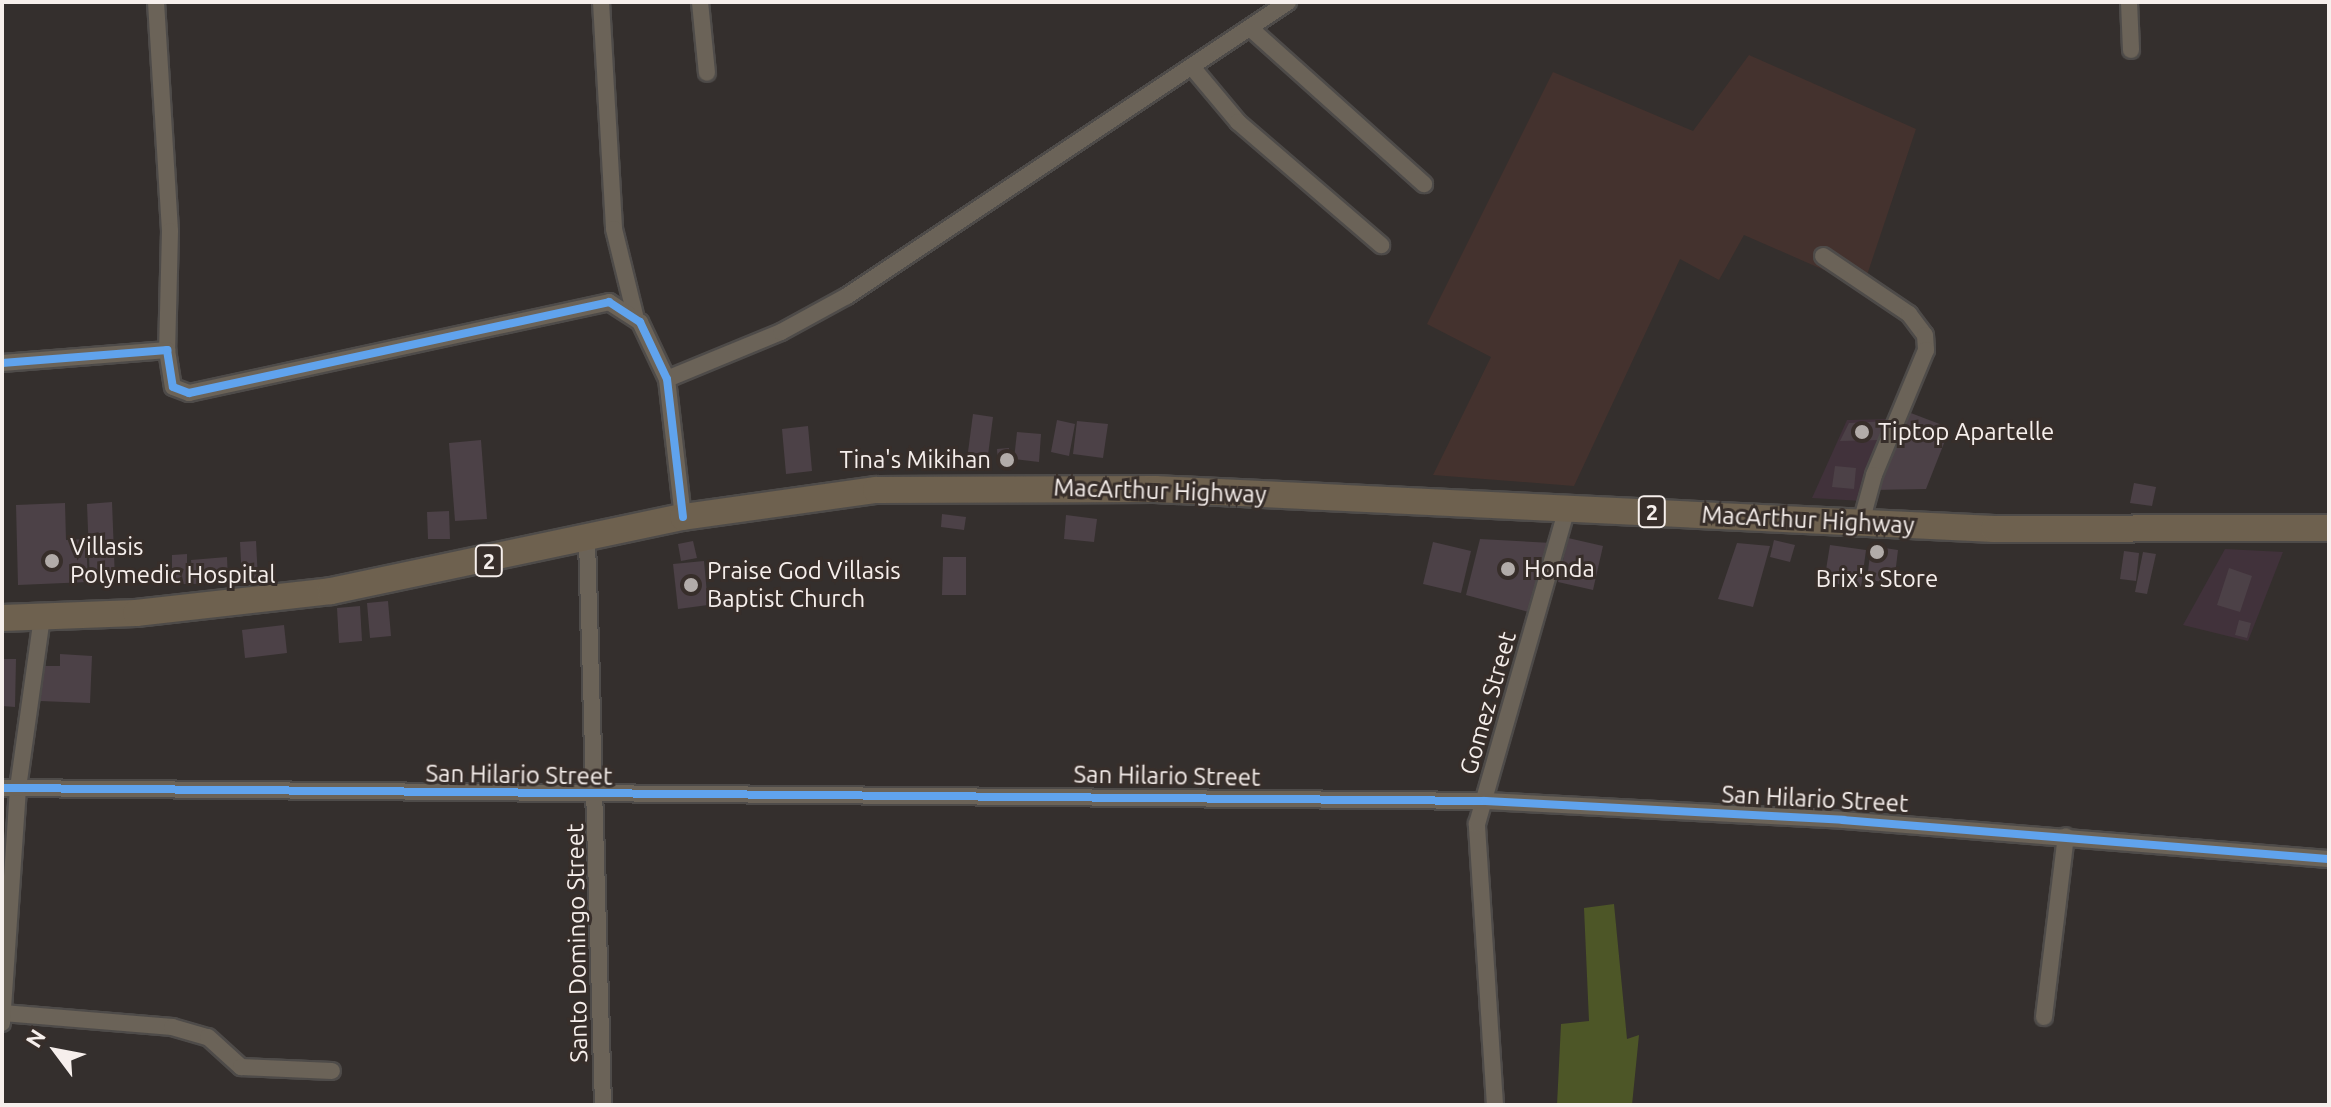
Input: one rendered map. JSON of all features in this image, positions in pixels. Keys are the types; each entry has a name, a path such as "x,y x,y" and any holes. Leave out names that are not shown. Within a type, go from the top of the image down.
{"highway":[{"name":"MacArthur Highway","path":"2,618 42,618 331,591 587,540 683,517 876,490 974,487 1567,508 1861,523 2329,528"}],"street":[{"path":"156,2 170,231 167,350 173,387 189,393 593,302 609,302 635,315"},
{"path":"601,2 614,229 635,315 667,379 683,517"},
{"path":"700,2 707,73"},
{"path":"667,379 781,332 847,296 1288,2"},
{"path":"2129,2 2131,50"},
{"path":"1250,28 1424,184"},
{"path":"1192,67 1238,122 1381,245"},
{"path":"1823,256 1909,314 1925,335 1926,350 1874,475 1861,523"},
{"path":"2,363 167,350"},
{"name":"Gomez Street","path":"1495,1105 1477,824 1567,508"},
{"name":"Santo Domingo Street","path":"587,540 598,796 603,1105"},
{"path":"2,1023 10,788 42,618"},
{"name":"San Hilario Street","path":"10,788 598,796 1130,794 1485,801 2066,836 2329,859"},
{"path":"2044,1017 2066,836"},
{"path":"3,1013 172,1027 208,1037 241,1067 332,1071"}],"shaded area":[{"path":"1749,55 1916,129 1863,287 1744,235 1719,280 1680,259 1574,486 1433,475 1491,357 1427,324 1553,72 1693,131"},
{"path":"1892,419 1862,501 1812,498 1847,420"},
{"path":"2225,549 2283,552 2248,641 2183,625"}],"green space":[{"path":"1614,904 1627,1039 1639,1035 1632,1105 1557,1105 1561,1024 1589,1021 1584,908"}],"building":[{"path":"1903,410 1950,428 1926,489 1872,490"},
{"path":"973,414 993,417 988,455 968,452"},
{"path":"1057,420 1075,424 1069,456 1051,452"},
{"path":"1077,421 1108,424 1103,458 1073,454"},
{"path":"1889,421 1880,440 1840,441 1849,423"},
{"path":"808,426 812,471 786,474 782,429"},
{"path":"1017,432 1041,434 1039,462 1014,459"},
{"path":"481,440 487,519 455,521 449,443"},
{"path":"1009,448 1010,462 998,463 997,449"},
{"path":"1835,466 1856,468 1854,489 1832,487"},
{"path":"2134,483 2156,487 2152,506 2130,503"},
{"path":"112,502 115,580 90,582 87,504"},
{"name":"Villasis Polymedic Hospital","path":"65,503 66,540 86,539 88,582 18,585 16,505"},
{"path":"449,511 450,539 428,539 427,512"},
{"path":"942,514 966,517 964,530 941,527"},
{"path":"1066,515 1097,519 1094,542 1064,539"},
{"path":"1568,538 1603,546 1593,590 1558,582"},
{"name":"Honda","path":"1480,539 1552,543 1532,613 1466,595"},
{"path":"1774,540 1795,545 1790,562 1770,557"},
{"path":"256,541 258,580 242,581 240,542"},
{"path":"693,541 697,558 681,561 678,544"},
{"path":"1433,542 1471,551 1461,593 1423,584"},
{"path":"1737,543 1770,546 1753,607 1718,599"},
{"path":"1830,545 1866,550 1861,587 1824,582"},
{"path":"1871,546 1898,550 1894,583 1867,580"},
{"path":"2124,551 2139,553 2136,581 2120,579"},
{"path":"2143,552 2156,554 2147,594 2135,592"},
{"path":"187,554 187,584 172,584 172,555"},
{"path":"227,557 228,582 193,584 191,560"},
{"path":"943,557 966,557 966,595 942,595"},
{"name":"Praise God Villasis Baptist Church","path":"704,561 708,605 678,609 673,564"},
{"path":"2229,568 2252,576 2240,612 2217,605"},
{"path":"388,601 391,636 370,638 367,603"},
{"path":"360,606 362,641 339,643 337,608"},
{"path":"2239,620 2251,623 2247,638 2235,635"},
{"path":"284,625 287,653 245,658 242,630"},
{"path":"60,654 92,656 90,703 40,701 42,666 60,666"},
{"path":"2,659 16,659 15,707 2,706"}],"cycle path":[{"path":"2,363 167,350 173,387 189,393 609,302 640,322 667,379 683,517"},
{"path":"2,788 1485,801 1843,820 2329,859"}],"place":[{"name":"Tiptop Apartelle","path":"1862,432"},
{"name":"Tina's Mikihan","path":"1007,460"},
{"name":"Brix's Store","path":"1877,552"},
{"name":"Villasis Polymedic Hospital","path":"52,561"},
{"name":"Honda","path":"1508,569"},
{"name":"Praise God Villasis Baptist Church","path":"691,585"}]}
